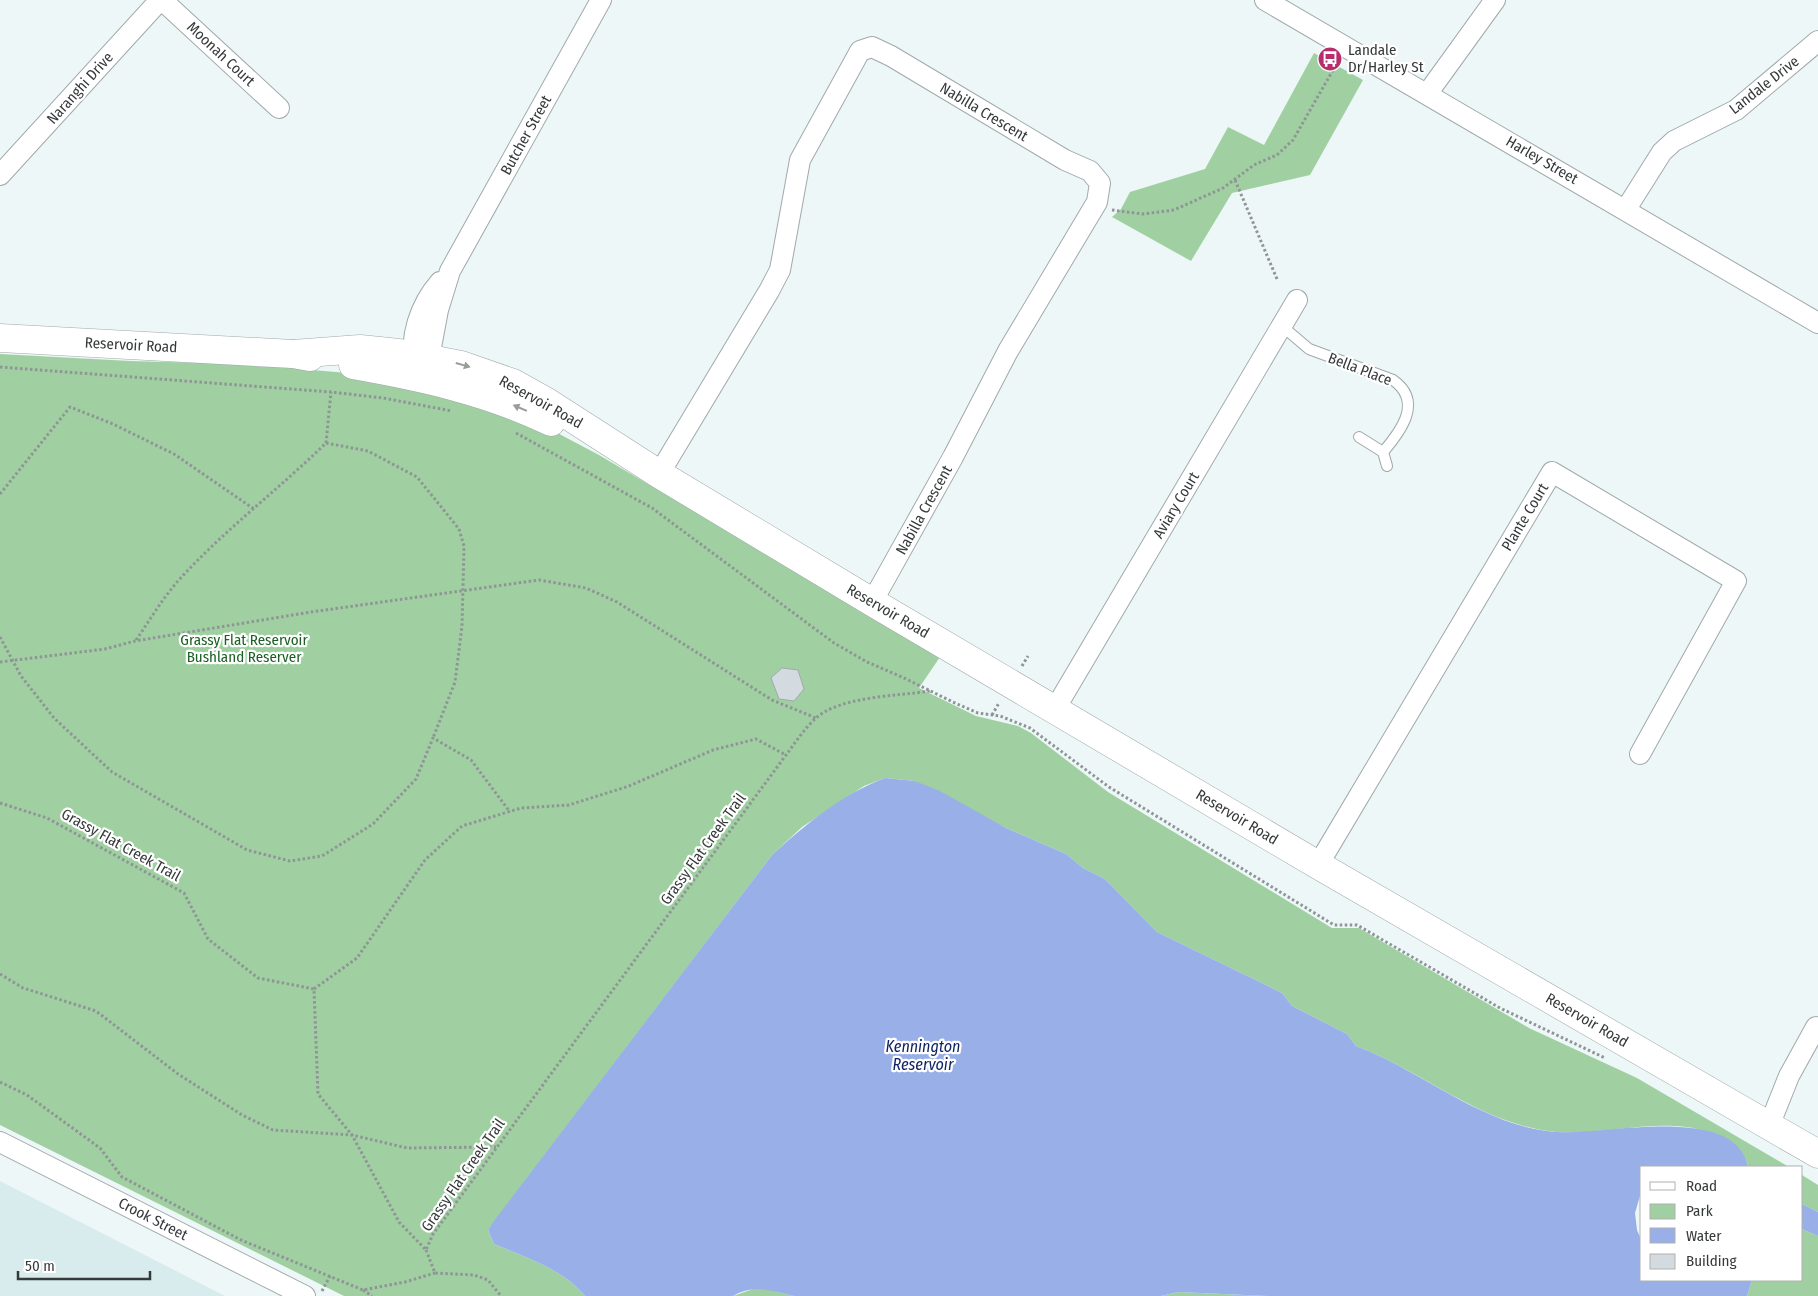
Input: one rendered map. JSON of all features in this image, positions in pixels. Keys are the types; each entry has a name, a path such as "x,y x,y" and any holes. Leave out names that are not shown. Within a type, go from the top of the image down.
{"main road":[{"name":"Reservoir Road","path":"0,338 419,363 454,385 510,404 659,474 1318,865 1818,1154"}],"street":[{"name":"Moonah Court","path":"161,0 279,108"},
{"name":"Naranghi Drive","path":"0,175 161,0"},
{"name":"Butcher Street","path":"419,363 418,324 430,293 450,271 601,0"},
{"name":"Harley Street","path":"1265,0 1626,209 1818,323"},
{"path":"1427,94 1495,0"},
{"name":"Landale Drive","path":"1626,209 1662,152 1674,141 1736,110 1818,41"},
{"name":"Nabilla Crescent","path":"659,474 780,270 800,160 847,77 856,55 865,48 872,47 890,56 1065,160 1090,171 1100,183 1097,202 1008,351 953,457 872,602"},
{"name":"Aviary Court","path":"1055,709 1298,300"},
{"name":"Plante Court","path":"1318,865 1552,472 1736,581 1640,754"},
{"path":"1769,1126 1790,1076 1816,1027"},
{"name":"Crook Street","path":"0,1142 306,1296"}],"lane":[{"name":"Bella Place","path":"1282,326 1310,349 1393,380 1401,386 1410,402 1408,411 1383,452"},
{"path":"1359,437 1383,452 1387,466"}],"path":[{"path":"1097,202 1113,210 1130,214 1174,210 1223,188 1254,165 1285,149 1293,140 1347,47"},
{"path":"1235,180 1277,279"},
{"path":"0,367 331,392 383,398 456,412"},
{"path":"135,640 177,582 326,443 331,392"},
{"path":"0,494 70,407 113,424 174,454 254,509"},
{"path":"512,430 652,508 834,643 866,662 978,713 1000,716 1030,728 1109,787 1334,925 1357,925 1500,1008 1612,1062"},
{"path":"0,637 21,676 54,718 112,772 247,850 290,861 322,856 373,824 416,779 455,682 462,626 464,546 459,529 417,477 368,451 326,443"},
{"path":"0,662 105,649 135,640 311,612 539,580 586,588 617,602 772,700 816,718"},
{"name":"Grassy Flat Creek Trail","path":"0,803 47,818 184,893 208,939 258,978 314,989 318,1094 352,1136 399,1222 426,1250 433,1234 496,1147 786,755 816,718 833,708 860,701 931,690"},
{"path":"433,738 471,760 510,812"},
{"path":"314,989 357,958 425,860 462,826 521,808 569,805 630,786 713,750 756,739 786,755"},
{"path":"0,974 23,988 96,1011 178,1074 242,1115 274,1130 352,1136 407,1148 496,1147"},
{"path":"0,1082 27,1096 100,1148 122,1178 234,1236 363,1290 372,1296"},
{"path":"426,1250 435,1273"},
{"path":"363,1290 405,1282 435,1273 466,1274 488,1280 501,1296"},
{"path":"320,1296 330,1276"}],"shaded area":[{"path":"0,1181 225,1296 0,1296"}],"green space":[{"path":"1314,53 1363,80 1310,175 1232,193 1191,261 1112,217 1121,209 1130,192 1205,169 1228,127 1264,145"},
{"name":"Grassy Flat Reservoir Bushland Reserver","path":"0,354 130,361 243,364 359,374 531,419 599,455 940,657 919,688 976,716 1018,726 1031,733 1108,792 1332,928 1359,928 1529,1028 1637,1078 1787,1166 1748,1166 1743,1156 1733,1147 1715,1135 1695,1128 1648,1126 1557,1132 1530,1128 1504,1120 1356,1046 1347,1034 1292,1006 1282,993 1157,932 1105,879 1083,868 1066,854 1006,828 915,781 885,778 864,786 802,827 772,855 488,1230 494,1244 555,1271 566,1278 585,1296 344,1296 0,1125"},
{"path":"1803,1176 1818,1185 1818,1212 1803,1204"},
{"path":"1803,1229 1818,1236 1818,1296 1747,1296 1752,1281 1803,1281"},
{"path":"753,1289 767,1289 794,1296 733,1296"},
{"path":"1178,1292 1268,1296 1161,1296"}],"water":[{"name":"Kennington Reservoir","path":"885,778 915,781 940,791 1006,828 1066,854 1083,868 1105,879 1157,932 1282,993 1292,1006 1347,1034 1356,1046 1504,1120 1530,1128 1557,1132 1664,1127 1694,1128 1719,1135 1738,1147 1748,1166 1640,1166 1640,1196 1635,1213 1640,1237 1640,1281 1752,1281 1747,1296 1268,1296 1178,1292 1161,1296 794,1296 756,1289 733,1296 585,1296 566,1278 555,1271 494,1244 488,1230 494,1221 772,855 825,811 854,792"},
{"path":"1803,1204 1818,1212 1818,1236 1803,1229"}],"building":[{"path":"782,668 798,670 804,689 794,701 779,699 771,678"}],"place":[{"name":"Landale Dr/Harley St","path":"1330,59"}]}
